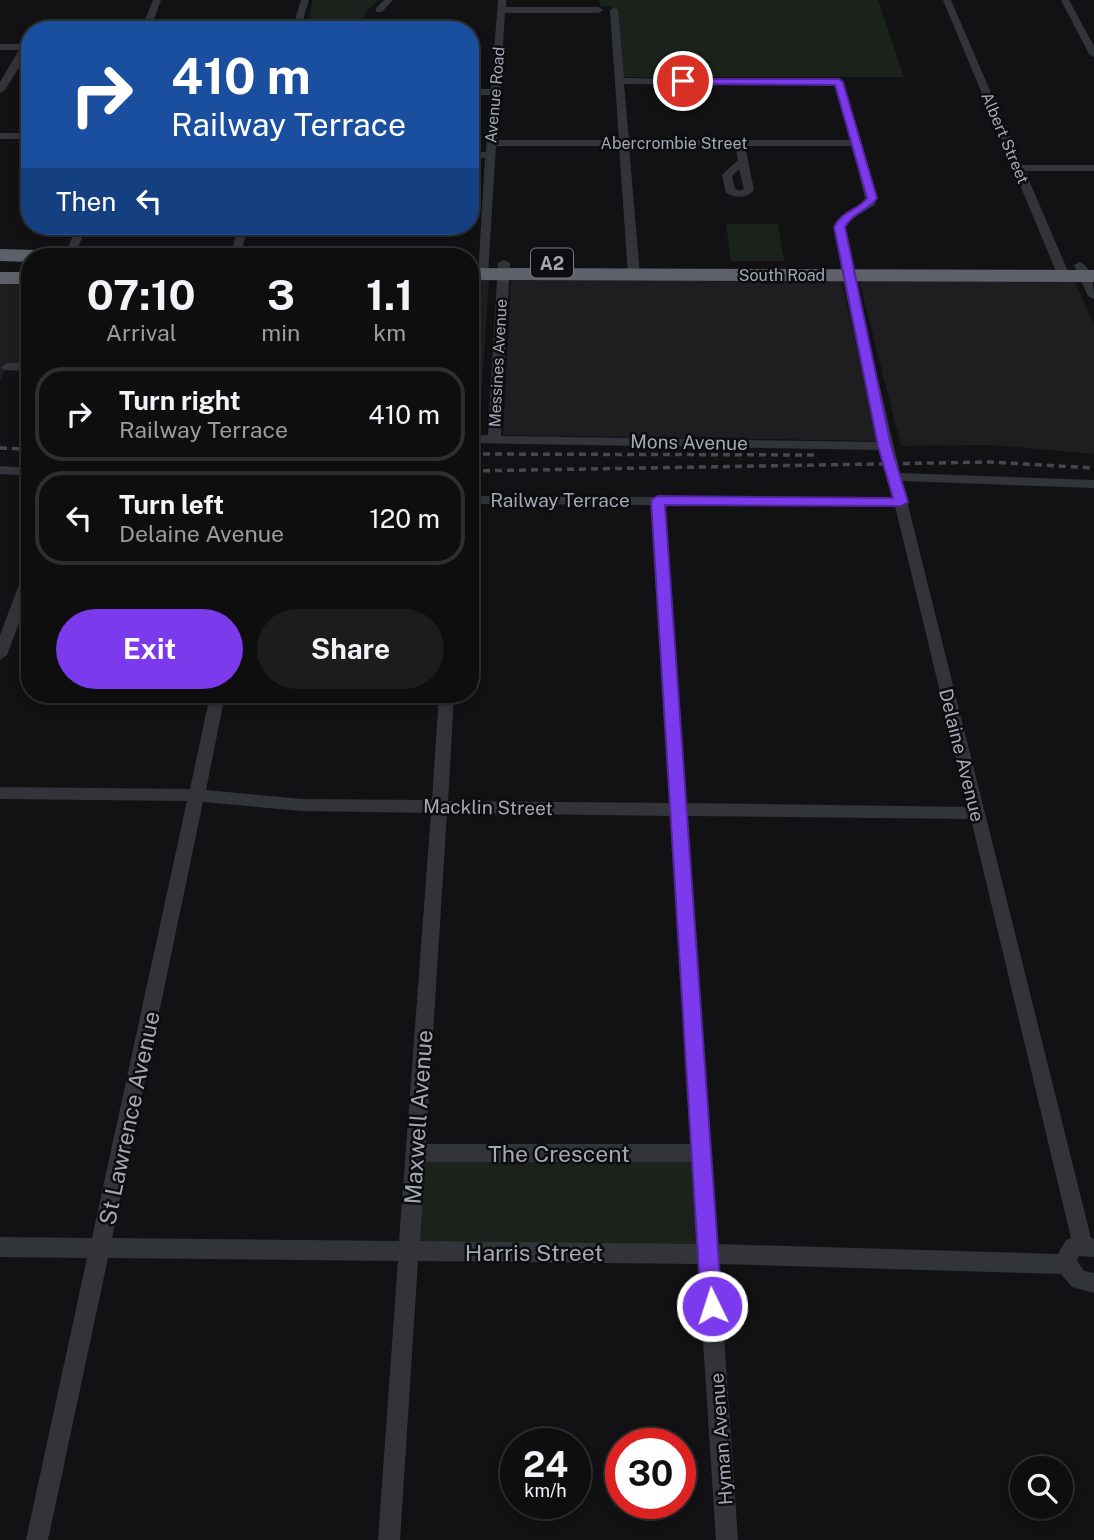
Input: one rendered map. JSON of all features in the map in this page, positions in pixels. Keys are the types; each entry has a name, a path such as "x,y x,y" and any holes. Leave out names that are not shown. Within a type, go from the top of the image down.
{"highway":[{"path":"0,256 21,256"},
{"path":"0,262 21,262"},
{"name":"South Road","path":"486,269 1079,271"},
{"path":"0,271 21,272"},
{"path":"0,278 21,278"}],"street":[{"path":"149,21 158,0"},
{"path":"299,21 305,0"},
{"path":"379,10 389,0"},
{"name":"Albert Street","path":"947,0 1018,168 1094,296"},
{"path":"1065,0 1094,54"},
{"path":"502,5 599,10"},
{"name":"Avenue Road","path":"486,269 490,155 502,5"},
{"path":"614,10 633,269"},
{"path":"1080,29 1094,29"},
{"path":"0,47 21,47"},
{"path":"0,90 21,57"},
{"path":"620,81 839,82 857,143"},
{"path":"479,92 495,92"},
{"path":"0,136 21,136"},
{"name":"Abercrombie Street","path":"491,143 857,143"},
{"path":"739,143 743,160"},
{"name":"Delaine Avenue","path":"857,143 872,198 871,203 840,222 884,446 895,477 976,813 1089,1247"},
{"path":"479,155 490,155"},
{"path":"1018,168 1094,169"},
{"name":"Messines Avenue","path":"479,439 494,439 486,269"},
{"path":"7,367 21,367"},
{"name":"Mons Avenue","path":"494,439 884,446"},
{"path":"0,470 21,471"},
{"path":"895,477 1094,484"},
{"name":"Railway Terrace","path":"479,500 901,502"},
{"name":"Hyman Avenue","path":"658,500 727,1540"},
{"path":"0,655 21,597"},
{"path":"0,610 16,610"},
{"name":"St Lawrence Avenue","path":"37,1540 216,703"},
{"name":"Maxwell Avenue","path":"389,1540 446,703"},
{"name":"Macklin Street","path":"0,793 198,795 302,804 976,813"},
{"name":"The Crescent","path":"415,1153 702,1153"},
{"name":"Harris Street","path":"0,1247 708,1254 1067,1264"},
{"path":"1089,1247 1069,1251 1067,1264 1080,1280 1094,1284"}],"shaded area":[{"path":"313,0 379,0 365,12 364,21 308,21"},
{"path":"599,0 878,0 904,77 621,77 615,7 600,6"},
{"path":"726,224 778,224 784,261 731,261"},
{"path":"511,277 841,280 880,441 503,435"},
{"path":"479,280 489,280 479,432"},
{"path":"859,280 1074,280 1094,325 1094,454 992,445 901,446"},
{"path":"21,283 21,363 8,363 0,381 0,284"},
{"path":"704,1154 710,1252 410,1250 417,1155"}],"railway":[{"path":"0,448 21,449"},
{"path":"479,454 817,455"},
{"path":"479,471 990,462 1094,468"}],"route":[{"path":"683,81 839,82 872,198 871,203 844,218 840,227 884,446 901,502 658,500 712,1306"}]}
